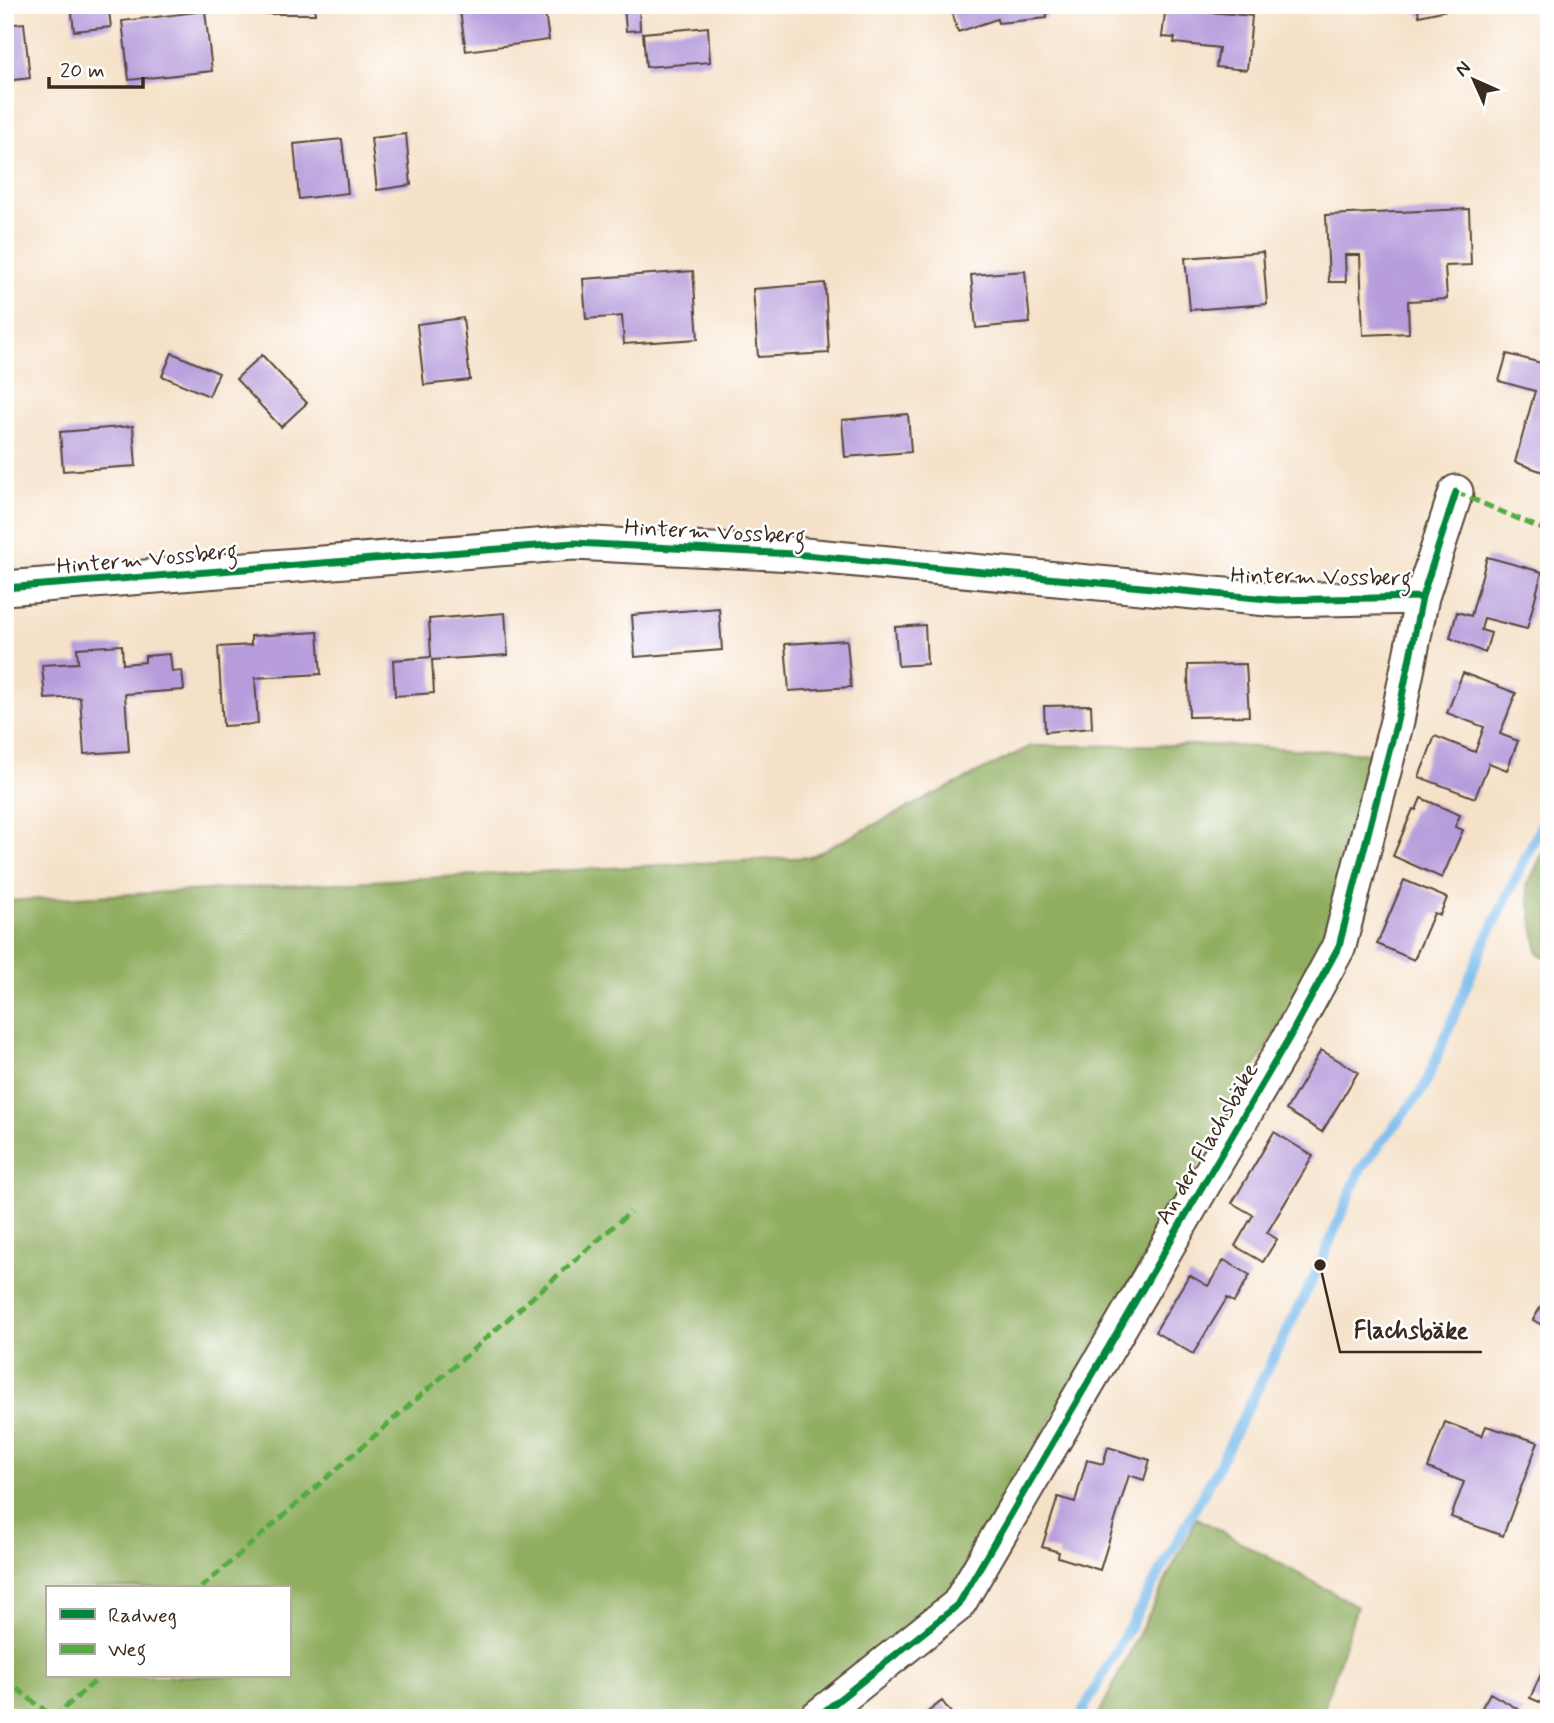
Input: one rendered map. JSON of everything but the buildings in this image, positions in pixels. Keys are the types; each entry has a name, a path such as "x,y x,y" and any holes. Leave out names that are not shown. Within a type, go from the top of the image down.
{"street":[{"name":"An der Flachsbäke","path":"816,1718 958,1605 1295,1027 1339,946 1397,721 1422,597 1456,492"},
{"name":"Hinterm Vossberg","path":"5,588 575,543 794,554 1278,600 1422,597"}],"green space":[{"path":"1218,745 1370,753 1325,946 951,1592 797,1718 5,1718 5,901 810,857 1031,746"},
{"path":"1549,840 1549,958 1538,954 1527,886"},
{"path":"1197,1518 1357,1606 1321,1718 1097,1718"}],"waterway":[{"path":"1079,1718 1216,1471 1320,1265 1360,1170 1424,1088 1480,953 1549,809"}],"marked path":[{"path":"1456,492 1549,532"},
{"path":"203,1586 630,1212"},
{"path":"53,1718 99,1678"},
{"path":"5,1679 54,1718"}],"cycle path":[{"path":"816,1718 958,1605 1289,1038 1339,946 1397,721 1422,597 1456,492"},
{"path":"5,588 574,543 794,554 1278,600 1422,597"}],"place":[{"name":"Flachsbäke","path":"1320,1265"}]}
